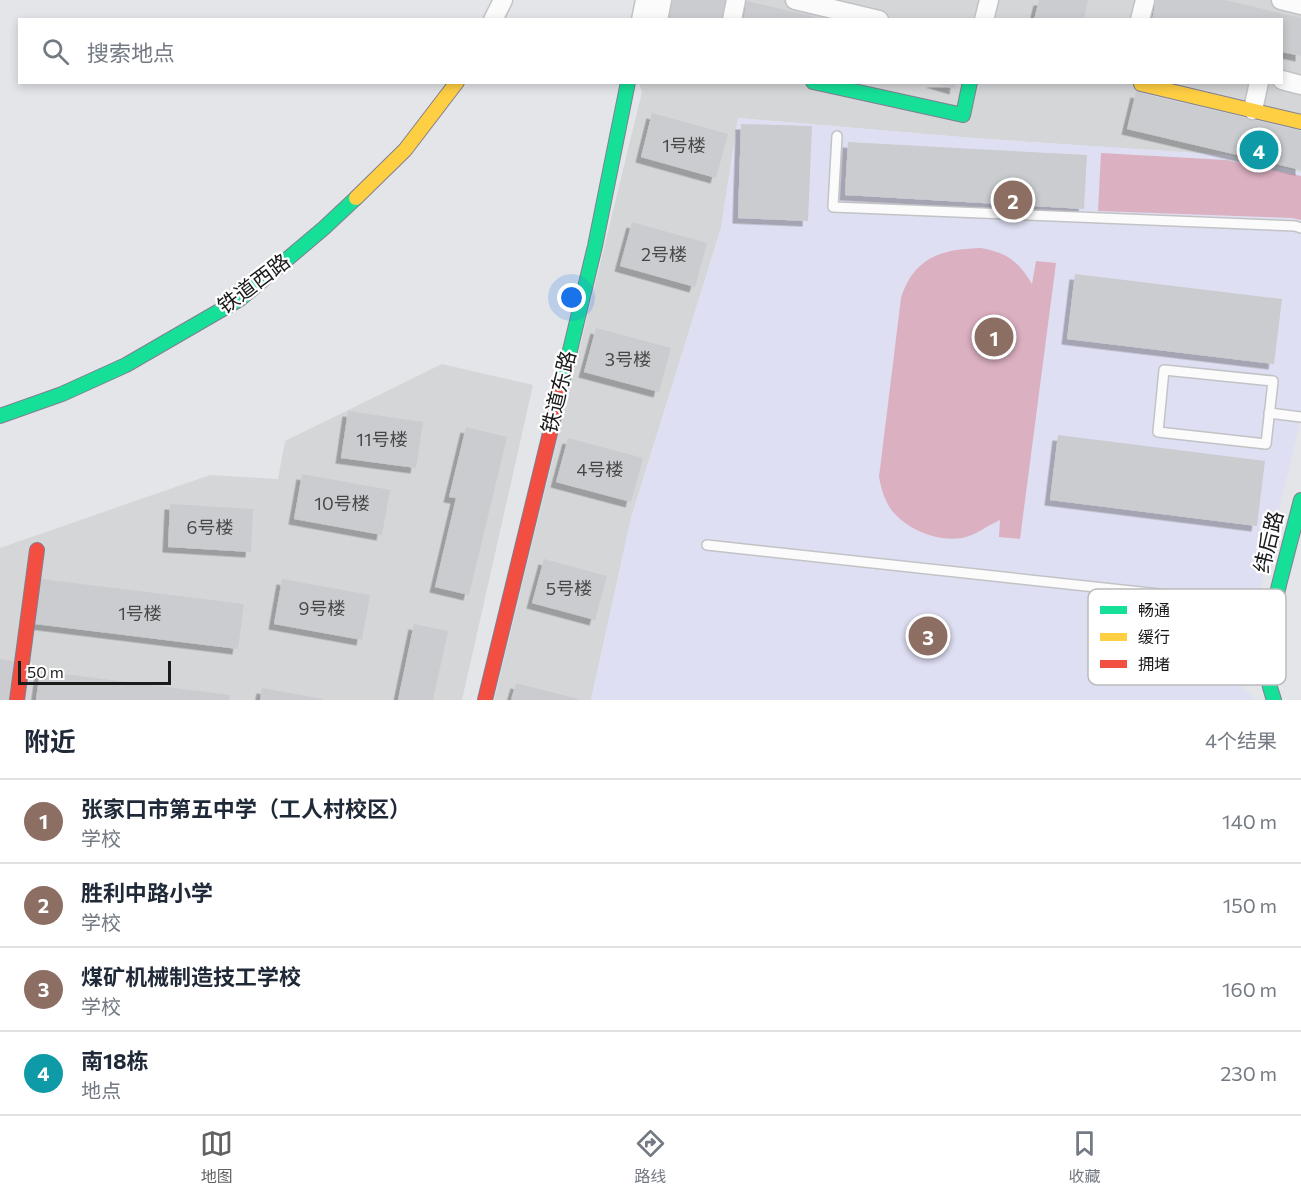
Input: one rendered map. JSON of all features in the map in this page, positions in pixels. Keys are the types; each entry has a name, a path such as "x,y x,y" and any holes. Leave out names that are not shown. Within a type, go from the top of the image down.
{"street":[{"path":"494,18 503,0"},
{"path":"641,18 645,0"},
{"path":"658,18 662,0"},
{"path":"732,18 736,0"},
{"path":"795,0 871,18"},
{"path":"984,18 989,0"},
{"path":"1140,18 1145,0"},
{"path":"1281,0 1301,5"},
{"path":"1283,80 1301,85"},
{"name":"铁道西路","path":"0,416 62,394 126,365 240,299 324,228 405,150 455,84"},
{"name":"铁道东路","path":"484,700 595,246 628,84"},
{"path":"822,84 963,115 970,84"},
{"path":"1141,84 1301,122"},
{"path":"1253,110 1259,84"},
{"name":"纬后路","path":"1278,589 1301,500"},
{"path":"17,700 37,550"},
{"name":"纬后路","path":"1269,685 1274,700"}],"lane":[{"path":"837,136 833,207 1301,228"},
{"path":"1164,370 1273,381 1269,413 1266,444 1158,432 1164,370"},
{"path":"1269,413 1301,417"},
{"path":"707,545 1116,589"}],"shaded area":[{"path":"654,0 1301,0 1301,172 1227,155 973,138 738,118 721,228 631,518 591,700 494,700 642,92 639,84 1283,84 1283,18 650,18"},
{"path":"738,118 973,138 1227,155 1301,172 1301,418 1260,589 1088,589 1088,685 1240,685 1256,700 591,700 631,518 721,228"},
{"path":"1101,153 1226,160 1301,176 1301,220 1098,211"},
{"path":"981,248 998,252 1011,259 1022,269 1032,284 1036,261 1056,263 1020,539 999,537 1000,520 962,538 942,538 922,532 904,522 890,508 879,477 901,298 907,284 922,264 931,258 954,250"},
{"path":"442,364 533,385 462,700 0,700 0,548 210,475 278,479 285,441"}],"building":[{"path":"669,0 727,0 722,18 664,18"},
{"path":"1039,0 1088,0 1084,18 1034,18"},
{"path":"1156,0 1225,0 1301,18 1301,56 1283,52 1283,18 1152,18"},
{"path":"747,1 819,18 743,18"},
{"path":"938,84 956,84 955,89"},
{"path":"1136,92 1301,131 1301,170 1127,129"},
{"path":"652,113 728,134 716,178 641,157"},
{"path":"741,124 812,126 808,221 738,218"},
{"path":"848,142 1087,155 1084,209 845,195"},
{"path":"632,222 707,243 695,287 620,266"},
{"path":"1075,274 1282,299 1274,364 1067,339"},
{"path":"596,328 671,348 659,392 584,372"},
{"path":"348,411 423,422 416,468 341,458"},
{"path":"466,427 507,437 469,595 435,587 456,498 449,497"},
{"path":"1058,435 1265,461 1257,526 1050,500"},
{"path":"568,438 643,458 631,502 556,482"},
{"path":"302,474 390,490 382,535 294,519"},
{"path":"170,504 253,509 251,552 168,547"},
{"path":"544,559 607,576 595,620 532,603"},
{"path":"41,579 244,604 238,649 35,624"},
{"path":"282,579 370,595 362,640 274,624"},
{"path":"414,624 448,631 433,700 398,700"},
{"path":"0,659 19,662 14,700 0,700"},
{"path":"40,671 230,695 229,700 36,700"},
{"path":"516,683 578,699 578,700 511,700"},
{"path":"262,688 323,699 323,700 260,700"}],"traffic: fast":[{"path":"561,388 595,246 628,84"},
{"path":"822,84 963,115 970,84"},
{"path":"0,416 62,394 126,365 240,299 356,198"},
{"path":"1279,589 1301,500"},
{"path":"1269,685 1274,700"}],"traffic: slow":[{"path":"356,198 405,150 455,84"},
{"path":"1141,84 1301,122"}],"traffic: jam":[{"path":"485,700 561,388"},
{"path":"17,700 37,550"}],"place":[{"name":"南18栋","path":"1259,150"},
{"name":"胜利中路小学","path":"1013,200"},
{"name":"张家口市第五中学（工人村校区）","path":"994,337"},
{"name":"煤矿机械制造技工学校","path":"928,636"}]}
